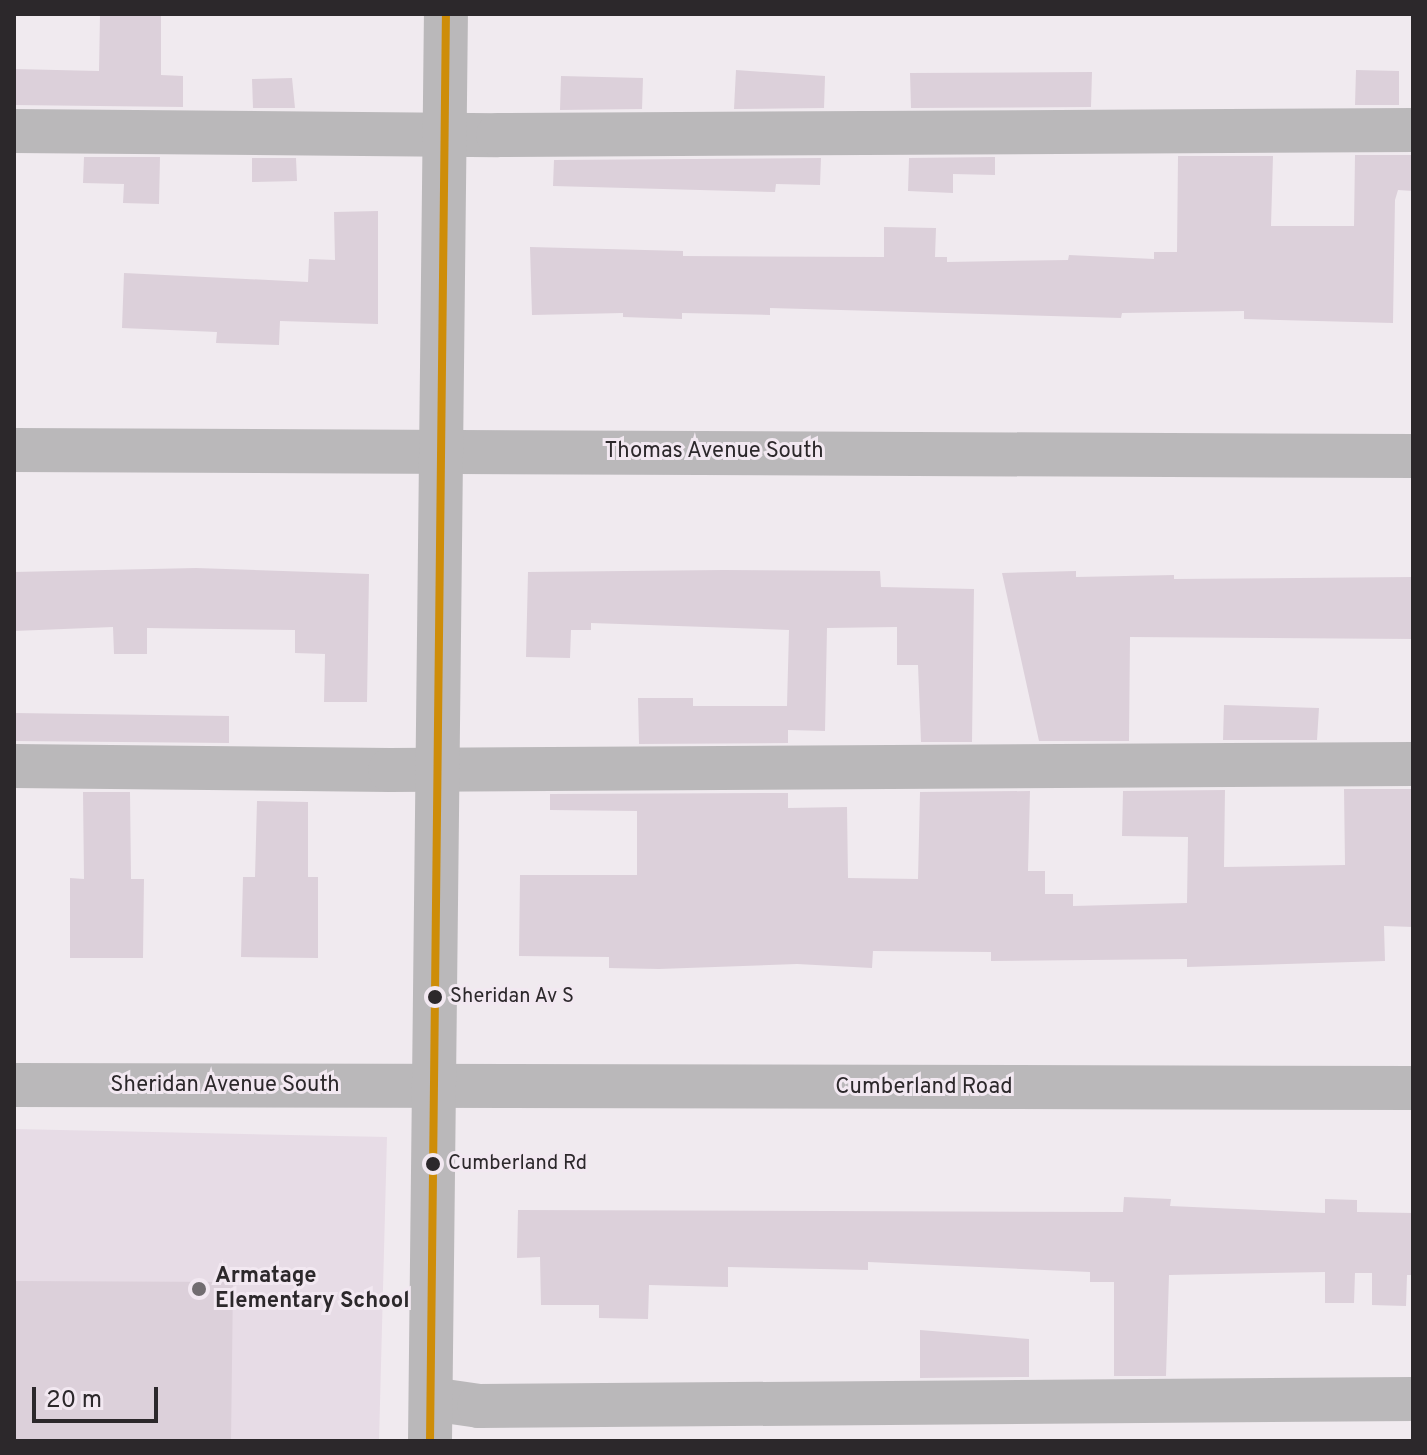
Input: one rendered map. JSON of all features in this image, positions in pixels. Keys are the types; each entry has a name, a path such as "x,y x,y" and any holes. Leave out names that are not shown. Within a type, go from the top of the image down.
{"street":[{"path":"446,14 441,769 431,1420 495,1406 1413,1399"},
{"path":"14,131 1413,130"},
{"name":"Thomas Avenue South","path":"14,450 1413,456"},
{"path":"14,766 441,769 1413,764"},
{"name":"Sheridan Avenue South","path":"14,1085 435,1087"},
{"name":"Cumberland Road","path":"435,1087 1413,1088"}],"shaded area":[{"name":"Armatage Elementary School","path":"14,1129 387,1137 379,1441 14,1441"}],"building":[{"path":"100,14 161,14 161,75 183,76 183,107 14,105 14,69 99,71"},
{"path":"736,70 825,76 824,108 734,109"},
{"path":"1356,70 1399,71 1399,105 1355,105"},
{"path":"1092,72 1091,107 911,108 910,73"},
{"path":"561,76 643,78 642,109 560,110"},
{"path":"292,78 295,108 253,108 252,79"},
{"path":"1355,155 1413,155 1413,191 1398,190 1395,200 1393,323 1244,319 1244,311 1122,313 1121,318 770,308 770,315 682,313 682,319 623,317 623,313 532,315 530,247 683,251 683,256 884,257 884,227 936,228 935,257 947,257 947,262 1068,260 1069,255 1154,259 1154,252 1177,252 1178,156 1273,156 1271,226 1354,226"},
{"path":"84,157 160,157 159,204 123,203 124,184 83,183"},
{"path":"995,157 995,175 953,174 953,193 908,191 909,158"},
{"path":"252,158 296,158 297,181 252,182"},
{"path":"821,158 820,185 776,184 775,192 553,186 554,160"},
{"path":"378,211 378,324 280,321 279,345 216,343 217,332 122,328 124,273 308,282 309,259 335,260 334,212"},
{"path":"196,568 369,574 367,702 324,702 325,654 295,653 295,630 147,628 147,654 114,654 113,627 14,631 14,572"},
{"path":"880,571 881,587 974,589 972,742 921,742 918,665 897,665 897,627 827,628 825,731 788,730 788,743 639,744 638,698 693,698 693,706 787,706 789,630 591,623 591,630 571,630 570,658 526,657 528,572"},
{"path":"1076,571 1076,577 1174,575 1174,579 1413,577 1413,639 1130,637 1129,741 1039,741 1002,573"},
{"path":"1224,705 1319,708 1317,740 1223,740"},
{"path":"14,713 229,716 229,743 14,741"},
{"path":"1344,789 1413,789 1413,927 1384,926 1385,961 1187,967 1187,959 991,961 991,952 873,951 872,968 797,964 659,969 609,968 609,957 519,956 520,875 637,875 637,811 550,810 550,794 788,793 788,808 847,807 848,878 918,879 920,792 1030,791 1028,871 1045,871 1045,894 1073,894 1073,906 1187,903 1188,837 1122,836 1123,791 1225,790 1224,867 1345,865"},
{"path":"83,792 130,792 131,879 144,879 143,958 70,958 70,878 84,879"},
{"path":"257,801 308,802 308,877 318,877 318,958 241,957 243,877 255,877"},
{"path":"1124,1197 1171,1199 1170,1206 1325,1213 1325,1199 1357,1200 1357,1212 1413,1213 1413,1275 1407,1275 1406,1306 1372,1305 1372,1273 1355,1273 1354,1303 1325,1303 1325,1272 1169,1275 1166,1376 1114,1376 1114,1282 1090,1282 1090,1272 868,1262 868,1270 728,1267 728,1287 649,1285 648,1319 599,1318 599,1305 541,1305 540,1257 517,1258 518,1210 1123,1212"},
{"path":"14,1281 233,1282 231,1441 14,1441"},
{"path":"920,1330 1029,1339 1029,1377 920,1378"}],"transit line":[{"path":"430,1441 446,14"}],"place":[{"name":"Sheridan Av S","path":"435,997"},
{"name":"Cumberland Rd","path":"433,1164"},
{"name":"Armatage Elementary School","path":"199,1289"}]}
